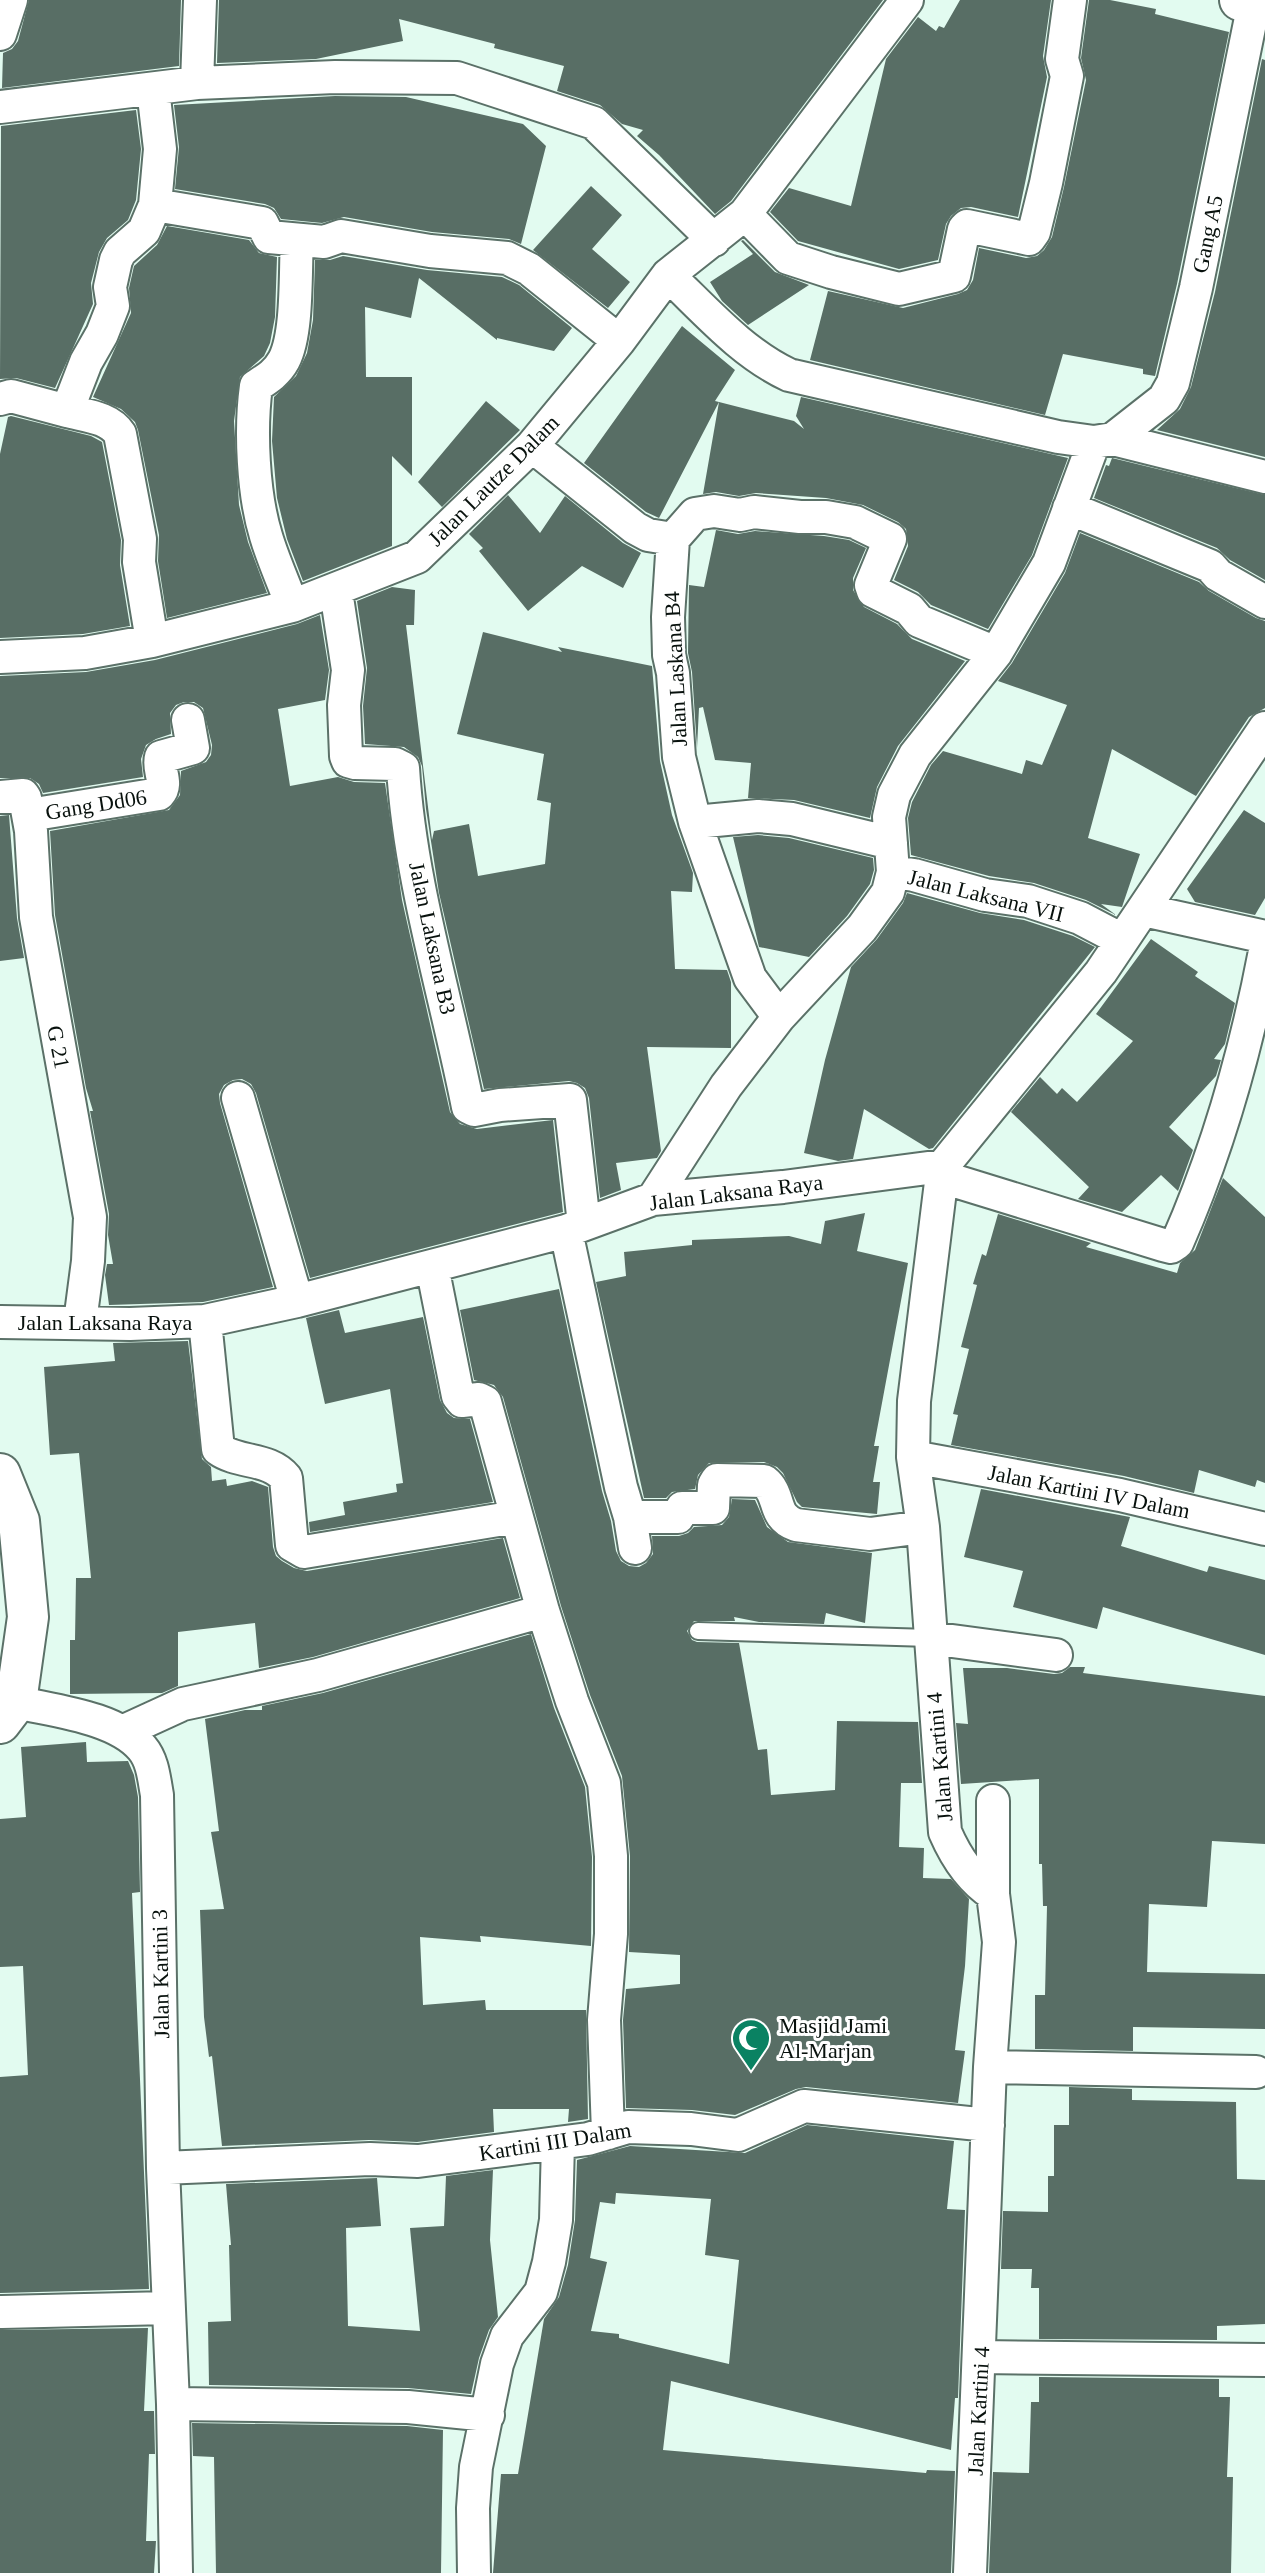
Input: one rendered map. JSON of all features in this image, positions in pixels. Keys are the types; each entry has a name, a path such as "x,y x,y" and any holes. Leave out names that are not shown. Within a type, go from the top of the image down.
{"street":[{"path":"0,34 11,0"},
{"path":"197,83 200,0"},
{"name":"Jalan Lautze Dalam","path":"0,657 85,653 152,641 292,606 417,557 532,446 619,341 668,275 745,214 907,0"},
{"path":"745,214 788,258 899,289 954,276 967,226 1029,239 1034,232 1046,183 1067,76 1062,59 1070,0"},
{"name":"Gang A5","path":"1104,440 1164,399 1173,383 1196,288 1253,3"},
{"path":"0,107 197,83 335,77 457,78 594,123 714,240"},
{"path":"67,411 113,306 110,287 116,260 120,252 144,231 155,205 160,149 153,89"},
{"path":"155,205 262,223 269,237 324,242 341,236 430,251 507,258 529,269 619,341"},
{"path":"292,606 260,513 254,464 254,404 256,386 274,375 285,359 292,323 297,240"},
{"path":"668,275 748,350 771,367 789,375 1043,434 1104,440 1265,477"},
{"path":"0,399 11,396 103,420 120,434 140,539 139,562 152,641"},
{"path":"653,1199 726,1086 779,1017 877,910 888,892 892,857 889,817 894,795 915,755 996,653 1049,563 1069,508 1104,440"},
{"path":"532,446 648,535 673,539 695,514 703,512 740,515 754,512 855,522 890,539 871,585 873,591 909,609 919,621 996,653"},
{"path":"1069,508 1210,566 1218,575 1265,602"},
{"name":"Jalan Laskana B4","path":"673,539 669,655 679,757 695,822 750,978 779,1017"},
{"name":"Jalan Laksana B3","path":"336,591 348,670 344,705 346,756 348,761 355,763 395,764 403,768 405,800 423,906 468,1107 474,1110 570,1100 575,1227"},
{"name":"Gang Dd06","path":"29,815 159,794 164,784 159,763 161,757 193,748 188,720"},
{"path":"1265,728 1101,972 942,1171 1163,1245 1171,1247 1177,1243 1211,1158 1253,1013 1265,951"},
{"path":"0,797 23,795 29,815"},
{"name":"G 21","path":"29,815 36,917 90,1217 80,1322"},
{"name":"Jalan Laksana VII","path":"695,822 758,816 792,819 892,857 914,875 985,895 1028,901 1080,918 1122,940"},
{"path":"1143,910 1265,937"},
{"path":"238,1098 297,1301"},
{"name":"Jalan Laksana Raya","path":"0,1322 130,1324 205,1321 432,1266 575,1227 653,1199 942,1171"},
{"name":"Jalan Kartini 4","path":"942,1171 914,1401 913,1457 923,1527 945,1832 953,1850 983,1888 993,1894 999,1942 990,2067 970,2573"},
{"path":"575,1227 617,1472 632,1533 678,1517 682,1508 713,1508 717,1480 764,1481 773,1491 786,1522 796,1525 870,1534 923,1527"},
{"path":"432,1266 458,1396 462,1401 479,1399 485,1402 543,1611 607,1797 611,1856 611,1934 604,2020 608,2133"},
{"path":"205,1321 218,1449 229,1455 273,1466 286,1478 292,1545 296,1549 304,1552 516,1517"},
{"name":"Jalan Kartini IV Dalam","path":"913,1457 1120,1495 1265,1529"},
{"path":"0,1474 19,1521 28,1617 8,1712 95,1721 124,1731 183,1704 318,1675 543,1611"},
{"path":"930,1638 1056,1655"},
{"name":"Jalan Kartini 3","path":"124,1731 143,1749 153,1768 157,1795 163,2168 173,2404 176,2573"},
{"path":"993,1801 993,1894"},
{"path":"990,2067 1256,2072"},
{"name":"Kartini III Dalam","path":"163,2168 370,2159 418,2161 588,2139 628,2127 691,2129 738,2135 804,2106 988,2125"},
{"path":"474,2573 476,2467 497,2364 507,2336 541,2292 549,2262 556,2220 558,2143"},
{"path":"2,2312 168,2308"},
{"path":"980,2357 1265,2360"},
{"path":"173,2404 408,2407 488,2415"}],"lane":[{"path":"698,1631 930,1638"}],"building":[{"path":"29,0 181,0 179,66 2,88 3,53 12,49 18,41"},
{"path":"219,0 883,0 731,201 715,214 637,136 643,130 622,124 600,105 557,91 564,66 399,19 403,41 316,59 217,63"},
{"path":"960,0 1051,0 1043,56 1047,77 1018,217 971,207 961,208 946,224 938,260 899,269 798,241 770,212 789,188 851,206 886,59 918,17 936,31 939,26 944,28"},
{"path":"1089,0 1110,0 1156,9 1155,14 1229,32 1155,376 1143,374 1143,369 1063,354 1045,415 810,360 828,291 903,308 967,290 973,280 979,248 1026,258 1037,256 1044,250 1052,237 1086,80 1081,58"},
{"path":"1262,59 1265,60 1265,457 1157,430 1180,409 1191,387 1215,292"},
{"path":"335,96 406,97 523,124 546,146 521,244 509,239 432,232 344,217 322,223 281,219 274,208 265,204 175,189 179,147 174,105"},
{"path":"136,110 141,149 136,200 128,220 107,238 99,252 91,283 93,304 55,388 16,378 0,379 1,126"},
{"path":"591,186 622,215 592,249 630,282 608,308 533,250"},
{"path":"167,226 249,240 259,253 277,257 275,317 270,343 264,356 240,377 234,421 239,505 248,542 267,593 167,618 158,561 159,535 138,430 135,422 121,409 93,397 131,313 129,288 134,266 157,245"},
{"path":"743,240 775,272 809,285 748,325 722,301 710,282 753,254"},
{"path":"343,256 427,270 502,277 519,285 572,328 554,351 497,340 419,278 411,318 365,307 366,377 412,377 412,476 392,456 392,546 303,581 287,539 277,498 272,441 274,397 296,376 307,353 313,320 315,260"},
{"path":"682,326 735,370 715,401 719,402 659,518 646,512 584,463"},
{"path":"801,397 1068,458 1032,555 988,629 931,605 918,592 894,580 908,546 906,529 863,505 826,498 756,493 739,496 716,492 703,494 719,402 794,421 804,429 796,416"},
{"path":"486,401 520,430 442,507 418,482"},
{"path":"8,417 91,436 102,442 121,540 120,565 130,626 83,634 0,638 0,454"},
{"path":"1112,458 1265,495 1265,580 1230,560 1217,548 1094,498 1106,465 1109,466"},
{"path":"508,495 540,533 565,496 623,543 641,553 623,588 582,566 528,611 479,551 483,548 469,534"},
{"path":"716,530 738,534 755,531 824,536 849,540 866,548 853,578 853,590 864,607 897,624 912,639 965,661 898,746 877,787 870,818 794,800 748,798 751,763 715,760 703,707 699,708 697,748 688,653 689,585 704,587"},
{"path":"1080,533 1199,582 1209,591 1265,621 1265,708 1249,717 1196,796 1112,749 1088,838 1140,854 1122,907 1101,904 1116,915 1086,900 1034,883 989,876 911,855 908,818 912,802 931,765 943,751 1022,774 1026,760 1042,765 1067,705 998,681 1012,663 1065,573"},
{"path":"392,587 415,590 414,625 406,625 432,840 434,831 469,824 478,876 545,864 551,803 537,800 544,754 457,734 483,632 562,652 558,647 652,666 660,761 672,815 693,873 692,892 671,891 675,969 727,970 731,982 731,1048 647,1047 661,1151 657,1158 616,1163 621,1190 600,1198 589,1098 585,1088 569,1081 484,1089 439,893 422,766 418,757 404,747 365,744 363,706 367,668 357,601"},
{"path":"320,615 329,670 325,700 278,709 290,786 338,777 354,782 385,783 402,900 450,1112 460,1124 477,1129 553,1120 563,1212 310,1278 256,1093 251,1084 242,1079 233,1080 224,1085 219,1094 220,1103 273,1287 203,1302 109,1305 105,1275 107,1264 113,1264 108,1235 109,1214 90,1111 93,1111 86,1088 55,915 50,831 169,810 180,795 181,771 206,762 212,745 203,708 194,702 184,702 176,705 170,713 171,734 146,745 141,759 143,777 43,793 39,784 30,778 0,778 0,676 86,672 155,660 297,624"},
{"path":"1244,810 1265,823 1265,898 1255,915 1195,902 1187,889"},
{"path":"9,815 17,918 24,958 0,961 0,816"},
{"path":"758,835 789,838 873,858 870,884 847,916 809,957 759,947 733,837"},
{"path":"907,893 980,913 1024,920 1073,936 1095,947 933,1148 929,1149 864,1109 853,1159 838,1161 804,1153 825,1060 851,967 877,939"},
{"path":"1151,939 1198,972 1195,976 1235,1003 1225,1044 1214,1059 1221,1060 1216,1076 1169,1127 1193,1150 1178,1191 1161,1175 1122,1212 1078,1199 1089,1187 1011,1112 1040,1077 1057,1094 1062,1088 1077,1102 1133,1041 1096,1014"},
{"path":"1223,1178 1265,1217 1265,1483 1257,1480 1255,1487 1199,1470 1194,1493 1124,1476 951,1445 958,1415 953,1414 969,1349 961,1347 977,1285 973,1284 982,1254 986,1256 998,1214 1091,1243 1086,1247 1177,1273 1180,1263 1195,1250"},
{"path":"865,1213 857,1251 908,1263 874,1446 879,1446 873,1482 880,1482 877,1514 802,1507 783,1473 764,1462 709,1463 698,1475 695,1489 672,1492 666,1498 644,1498 596,1282 626,1276 624,1252 692,1245 692,1240 789,1236 821,1244 825,1221"},
{"path":"559,1289 602,1491 621,1561 639,1567 646,1563 653,1554 652,1536 679,1536 694,1527 722,1525 729,1517 732,1499 755,1500 767,1527 788,1542 872,1553 865,1623 826,1613 824,1624 759,1622 734,1617 735,1621 694,1621 687,1631 697,1642 739,1643 758,1750 767,1749 771,1795 835,1790 837,1721 918,1722 922,1783 901,1783 899,1847 924,1848 923,1878 951,1879 969,1899 955,2050 965,2051 958,2103 806,2087 735,2115 626,2108 623,2020 626,1989 680,1984 680,1955 629,1952 630,1856 622,1776 590,1695 561,1606 503,1397 494,1385 474,1380 460,1310"},
{"path":"339,1310 345,1333 423,1317 440,1400 447,1413 454,1418 470,1419 493,1502 310,1532 309,1522 345,1515 343,1502 397,1492 396,1484 403,1483 390,1389 325,1404 306,1318"},
{"path":"188,1341 202,1459 211,1467 212,1481 226,1479 227,1486 252,1481 268,1487 273,1547 282,1561 307,1571 503,1538 520,1598 313,1657 259,1668 255,1623 178,1632 178,1686 162,1693 70,1694 70,1640 75,1640 76,1578 91,1578 79,1453 50,1455 44,1367 115,1361 113,1343"},
{"path":"981,1489 1130,1517 1121,1546 1207,1572 1209,1566 1265,1580 1265,1655 1103,1607 1097,1629 1013,1607 1023,1571 964,1557"},
{"path":"531,1634 554,1708 585,1787 592,1857 591,1946 480,1936 481,1942 420,1937 423,2005 485,2000 486,2010 586,2010 588,2119 568,2122 569,2109 493,2109 494,2132 417,2142 369,2140 222,2146 212,2056 209,2057 204,2017 200,1910 224,1909 211,1832 219,1831 205,1719 245,1710 262,1710 262,1706 323,1693"},
{"path":"1070,1667 1085,1667 1083,1673 1265,1696 1265,1844 1212,1841 1207,1907 1149,1904 1147,1972 1265,1974 1265,2029 1133,2027 1133,2051 1035,2049 1035,1995 1045,1995 1047,1906 1043,1906 1042,1864 1039,1864 1039,1779 961,1784 956,1723 968,1724 963,1668 1007,1668 1054,1674"},
{"path":"86,1742 87,1762 128,1761 138,1797 140,1892 132,1893 149,2289 0,2293 0,2077 28,2075 23,1966 0,1967 0,1819 26,1817 21,1747"},
{"path":"1069,2087 1132,2089 1132,2100 1236,2102 1237,2179 1265,2180 1265,2324 1217,2326 1217,2340 1039,2339 1039,2288 1031,2288 1032,2269 1001,2269 1003,2211 1048,2212 1048,2176 1054,2176 1054,2125 1069,2125"},
{"path":"807,2125 954,2141 947,2209 965,2210 958,2398 955,2398 951,2450 671,2381 663,2450 926,2473 927,2470 955,2471 951,2573 493,2573 501,2474 518,2474 544,2319 559,2297 568,2265 575,2220 577,2160 630,2146 745,2153","holes":["616,2193 711,2199 705,2255 739,2260 729,2364 619,2338 619,2334 591,2331 607,2262 590,2258 600,2202 615,2204"]},
{"path":"493,2170 490,2240 498,2317 489,2330 479,2358 471,2394 408,2388 209,2385 208,2322 231,2321 231,2245 226,2184 377,2178 381,2226 346,2228 348,2326 420,2331 410,2228 444,2226 446,2176"},
{"path":"148,2328 144,2411 154,2411 155,2454 149,2454 146,2541 156,2541 154,2573 0,2573 0,2330"},
{"path":"1039,2377 1219,2379 1219,2397 1230,2397 1227,2477 1233,2477 1231,2573 989,2573 993,2472 1029,2473 1031,2402 1039,2402"},
{"path":"192,2423 407,2426 443,2430 441,2573 216,2573 214,2457 193,2456"}],"place":[{"name":"Masjid Jami Al-Marjan","path":"751,2072"}]}
